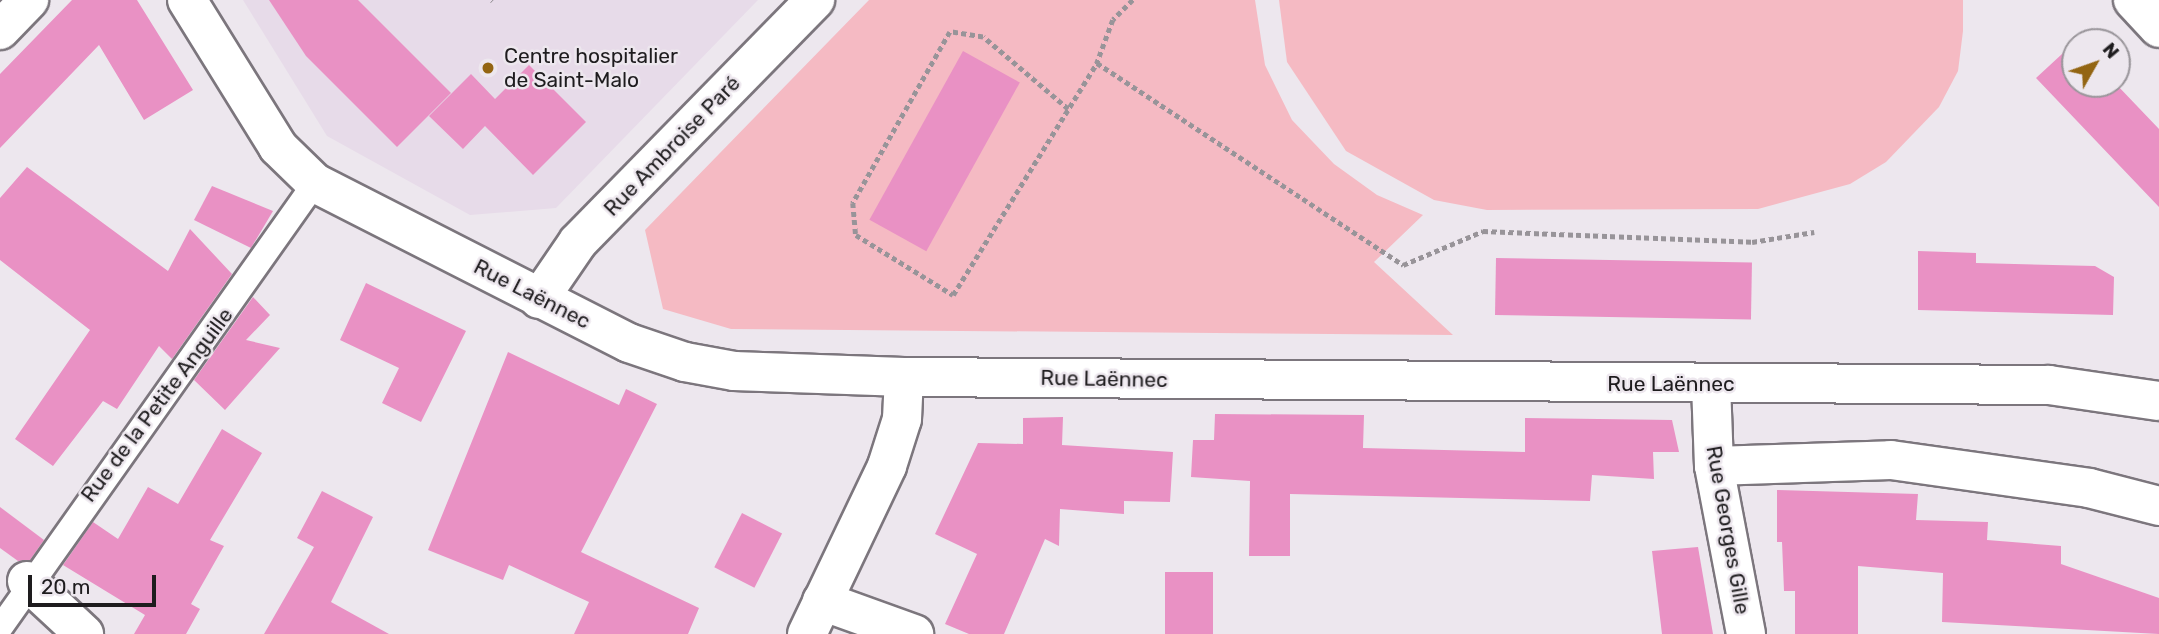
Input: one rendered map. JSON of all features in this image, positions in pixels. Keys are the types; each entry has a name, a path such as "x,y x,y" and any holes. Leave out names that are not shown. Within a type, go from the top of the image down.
{"street":[{"path":"0,30 29,0"},
{"name":"Rue Laënnec","path":"187,0 278,147 314,183 629,343 685,362 734,370 904,377 2049,385 2159,401"},
{"name":"Rue Ambroise Paré","path":"539,299 578,242 815,0"},
{"path":"2133,0 2159,28"},
{"path":"904,377 902,419 887,466 815,617 914,634"},
{"name":"Rue Georges Gille","path":"1711,384 1714,466 1746,634"},
{"path":"1714,466 1891,460 2089,488 2159,506"},
{"path":"27,581 84,634"}],"lane":[{"name":"Rue de la Petite Anguille","path":"0,628 27,581 240,294 314,183"}],"path":[{"path":"1068,108 983,37 950,32 853,203 856,235 953,295 1097,63 1113,20 1133,0"},
{"path":"1097,63 1403,265 1483,231 1752,242 1814,232"}],"shaded area":[{"name":"Centre hospitalier de Saint-Malo","path":"243,0 758,0 556,208 470,215 327,136"},
{"path":"869,0 1255,0 1265,65 1292,120 1334,164 1377,195 1423,215 1374,262 1453,335 731,329 663,309 645,230"},
{"path":"1279,0 1963,0 1963,31 1958,71 1939,107 1886,162 1850,184 1758,209 1487,210 1434,200 1346,151 1287,62"}],"building":[{"path":"72,0 137,0 193,90 144,120 99,45 0,148 0,74"},
{"path":"269,0 358,0 451,93 397,147 306,56"},
{"path":"963,51 1020,83 926,251 869,220"},
{"path":"2061,55 2061,98 2129,98 2159,129 2159,207 2036,78"},
{"path":"529,65 586,122 533,175 485,126 463,149 429,116 471,74 495,99"},
{"path":"27,167 168,271 190,229 232,274 172,359 159,346 117,409 103,401 53,466 15,439 90,330 0,260 0,198"},
{"path":"212,186 273,211 251,248 194,220"},
{"path":"1918,251 1976,253 1976,263 2095,266 2114,277 2113,315 1918,310"},
{"path":"1496,258 1752,262 1751,319 1495,315"},
{"path":"366,283 466,331 421,422 382,403 399,368 340,340"},
{"path":"253,297 270,315 246,340 280,348 225,410 194,380"},
{"path":"508,352 619,405 626,389 657,404 581,552 699,608 688,634 574,634 589,602 509,565 503,580 428,550"},
{"path":"1215,414 1364,415 1363,448 1525,452 1525,418 1672,420 1679,452 1653,452 1654,479 1592,475 1590,501 1290,494 1290,556 1249,556 1250,481 1191,477 1193,440 1214,440"},
{"path":"1063,417 1062,445 1173,452 1170,502 1124,501 1124,514 1060,509 1059,546 1045,539 1004,634 969,634 945,624 977,554 935,534 978,443 1023,444 1023,418"},
{"path":"222,429 262,453 210,540 224,546 191,604 200,609 186,634 134,634 145,615 63,565 93,522 118,539 148,487 178,504"},
{"path":"1777,490 1918,494 1916,520 1988,522 1987,540 2061,546 2061,564 2159,598 2159,634 1942,622 1943,573 1858,566 1858,634 1795,634 1795,591 1784,591 1782,542 1777,542"},
{"path":"322,491 373,517 331,602 389,634 264,634 314,547 297,538"},
{"path":"0,507 44,540 30,560 18,561 0,548"},
{"path":"742,513 782,533 754,588 714,567"},
{"path":"1698,547 1713,634 1662,634 1652,551"},
{"path":"1165,572 1213,572 1213,634 1165,634"}],"place":[{"name":"Centre hospitalier de Saint-Malo","path":"488,68"}]}
